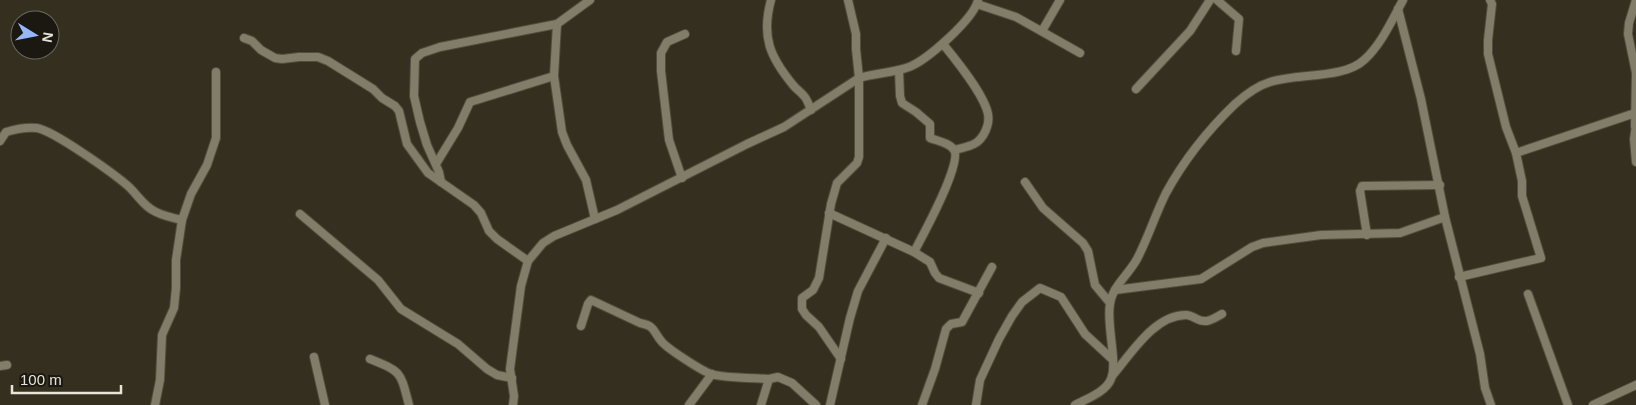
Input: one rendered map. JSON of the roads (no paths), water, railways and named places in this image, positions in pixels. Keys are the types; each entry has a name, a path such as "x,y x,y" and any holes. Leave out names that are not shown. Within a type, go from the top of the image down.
{"street":[{"path":"440,182 436,164 427,145 420,122 414,96 415,60 422,53 440,47 557,24 590,0"},
{"path":"771,0 767,12 768,42 771,54 795,88 805,97 811,110"},
{"path":"841,359 819,327 806,315 801,303 802,298 813,290 819,278 829,213 837,183 857,164 859,156 859,78 856,34 848,0"},
{"path":"1042,31 1060,0"},
{"path":"1136,89 1190,31 1210,0"},
{"path":"1217,0 1239,19 1236,51"},
{"path":"1075,405 1104,389 1110,382 1112,359 1110,303 1115,290 1136,260 1180,168 1201,141 1236,103 1252,91 1268,83 1354,68 1376,46 1403,0"},
{"path":"1459,277 1542,258 1522,196 1522,181 1516,153 1506,127 1488,54 1492,4 1490,0"},
{"path":"1636,0 1629,23 1628,34 1636,73 1636,126 1634,139 1636,162"},
{"path":"513,405 514,396 510,369 521,286 528,261 543,242 617,210 746,144 784,127 859,78 899,70 922,60 943,44 965,21 978,2 1016,17 1080,53"},
{"path":"1398,9 1421,99 1445,216 1480,354 1485,388 1490,405"},
{"path":"557,24 554,76 562,132 586,180 595,219"},
{"path":"682,178 670,140 660,71 661,53 667,42 685,34"},
{"path":"244,38 252,41 275,58 318,57 372,89 398,111 407,144 428,173 474,204 481,213 489,230 497,239 528,261"},
{"path":"943,44 976,89 988,113 988,122 980,140 973,145 955,150"},
{"path":"899,70 902,102 930,124 930,138 950,145 955,150 956,155 956,162 949,180 914,252"},
{"path":"155,405 160,380 162,335 174,308 176,260 182,220 191,194 207,165 216,138 216,72"},
{"path":"436,164 458,128 470,102 554,76"},
{"path":"1516,153 1635,113"},
{"path":"0,141 6,132 21,128 36,128 46,131 101,166 128,186 148,208 182,220"},
{"path":"1025,182 1043,208 1083,243 1088,250 1095,285 1110,303"},
{"path":"1367,235 1360,191 1362,186 1440,185"},
{"path":"829,213 914,252 930,262 939,278 979,293"},
{"path":"300,214 378,280 401,309 458,344 487,369 497,375 512,378"},
{"path":"1115,290 1201,280 1252,247 1263,243 1320,235 1400,233 1445,216"},
{"path":"830,405 858,291 886,238"},
{"path":"922,405 935,369 946,329 951,324 962,322 992,267"},
{"path":"976,405 980,380 999,339 1022,302 1040,288 1062,297 1085,334 1112,359"},
{"path":"1528,294 1568,405"},
{"path":"581,326 588,304 592,300 640,323 648,324 654,328 662,342 699,368 712,374 769,380 778,377 792,383 816,405"},
{"path":"1112,376 1151,329 1168,319 1187,314 1202,322 1222,314"},
{"path":"314,357 325,405"},
{"path":"370,359 393,368 399,373 403,381 408,405"},
{"path":"689,405 712,374"},
{"path":"761,405 769,380"},
{"path":"1593,405 1636,384"}]}
